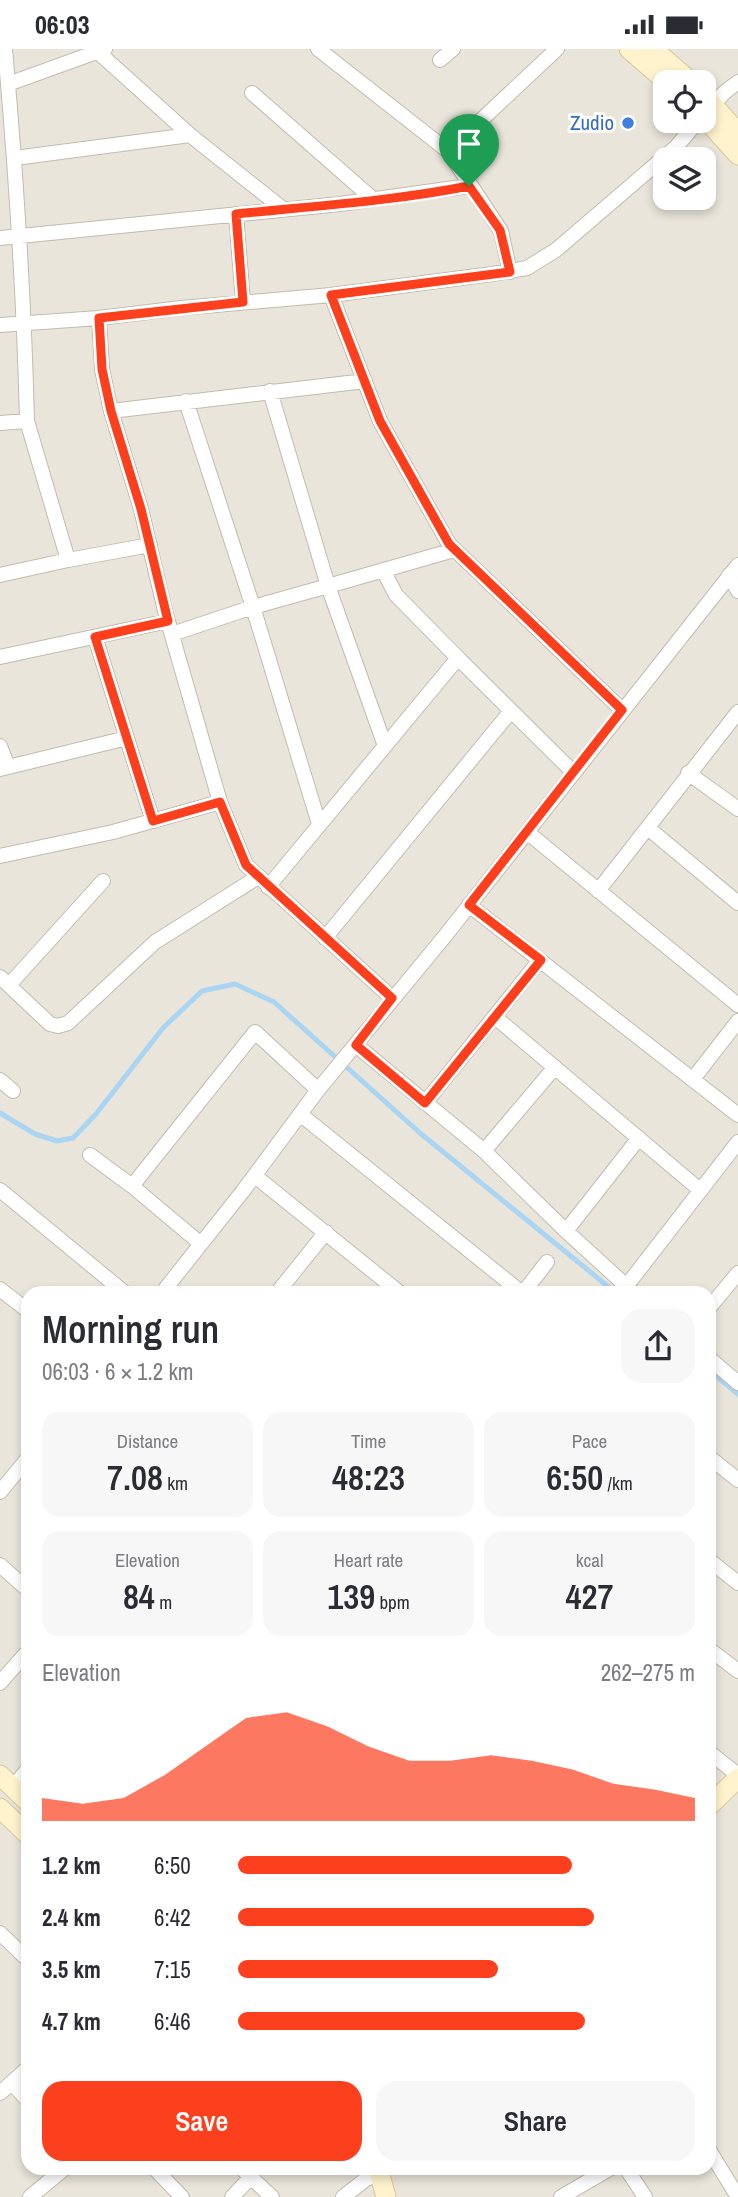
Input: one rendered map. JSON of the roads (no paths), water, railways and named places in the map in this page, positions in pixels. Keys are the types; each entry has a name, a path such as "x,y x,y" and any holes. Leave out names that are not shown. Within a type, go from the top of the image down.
{"main road":[{"path":"629,49 653,70"},
{"path":"653,49 677,70"},
{"path":"716,116 738,133"},
{"path":"716,123 738,155"},
{"path":"716,1799 738,1777"},
{"path":"6,1781 21,1795"},
{"path":"0,1808 21,1828"},
{"path":"379,2175 386,2197"}],"street":[{"path":"5,49 25,322 27,421 68,560"},
{"path":"318,49 448,151 500,230 510,272"},
{"path":"440,60 453,49"},
{"path":"448,151 557,49"},
{"path":"8,84 102,50 190,135 283,209"},
{"path":"716,100 738,82"},
{"path":"252,93 373,199"},
{"path":"0,325 331,295 527,268 556,250 676,147 688,133"},
{"path":"15,158 190,135"},
{"path":"0,238 148,225 439,192 469,186"},
{"path":"236,214 243,302"},
{"path":"331,295 380,421 449,544 622,710"},
{"path":"99,318 102,369 111,411 220,802 246,865 392,998"},
{"path":"111,411 365,381"},
{"path":"270,391 328,586 385,746"},
{"path":"186,401 320,824"},
{"path":"0,423 27,421"},
{"path":"0,575 150,545"},
{"path":"0,657 95,637 170,627 253,607 454,550"},
{"path":"383,570 397,595 573,772"},
{"path":"168,1286 255,1176 318,1090 469,905 734,570"},
{"path":"734,570 738,591"},
{"path":"95,637 153,821"},
{"path":"103,881 4,981 50,1024 58,1026 68,1023 155,942 263,882 320,824 458,658"},
{"path":"325,938 511,711"},
{"path":"598,891 738,712"},
{"path":"0,746 4,768 127,739"},
{"path":"688,773 738,809"},
{"path":"0,856 153,821 220,802"},
{"path":"648,828 738,903"},
{"path":"527,832 738,1005"},
{"path":"469,905 738,1115"},
{"path":"425,1103 541,960"},
{"path":"495,1017 700,1190"},
{"path":"692,1079 738,1021"},
{"path":"132,1186 255,1032 318,1090"},
{"path":"356,1045 484,1151 622,1286"},
{"path":"484,1151 555,1067"},
{"path":"0,1080 13,1091"},
{"path":"300,1114 513,1286"},
{"path":"566,1231 639,1138"},
{"path":"629,1286 738,1142"},
{"path":"90,1155 201,1244"},
{"path":"255,1176 392,1286"},
{"path":"0,1189 117,1286"},
{"path":"283,1286 326,1232"},
{"path":"528,1286 547,1262"},
{"path":"716,1300 738,1273"},
{"path":"0,1289 21,1306"},
{"path":"716,1364 738,1383"},
{"path":"716,1463 738,1481"},
{"path":"0,1492 21,1467"},
{"path":"16,1473 21,1478"},
{"path":"0,1565 21,1584"},
{"path":"716,1566 738,1583"},
{"path":"716,1654 738,1671"},
{"path":"3,1675 21,1658"},
{"path":"716,1758 738,1777"},
{"path":"0,1933 21,1953"},
{"path":"0,2093 21,2075"},
{"path":"12,2083 21,2093"},
{"path":"716,2161 738,2197"},
{"path":"30,2197 57,2175"},
{"path":"161,2175 182,2197"},
{"path":"232,2197 245,2175"},
{"path":"248,2175 272,2197"},
{"path":"343,2197 371,2175"},
{"path":"561,2197 599,2175"},
{"path":"631,2175 645,2197"}],"waterway":[{"path":"0,1113 35,1134 57,1141 73,1138 96,1114 163,1028 202,991 235,984 274,1002 420,1133 607,1286"},
{"path":"716,1376 738,1394"}],"place":[{"name":"Zudio","path":"628,123"}]}
